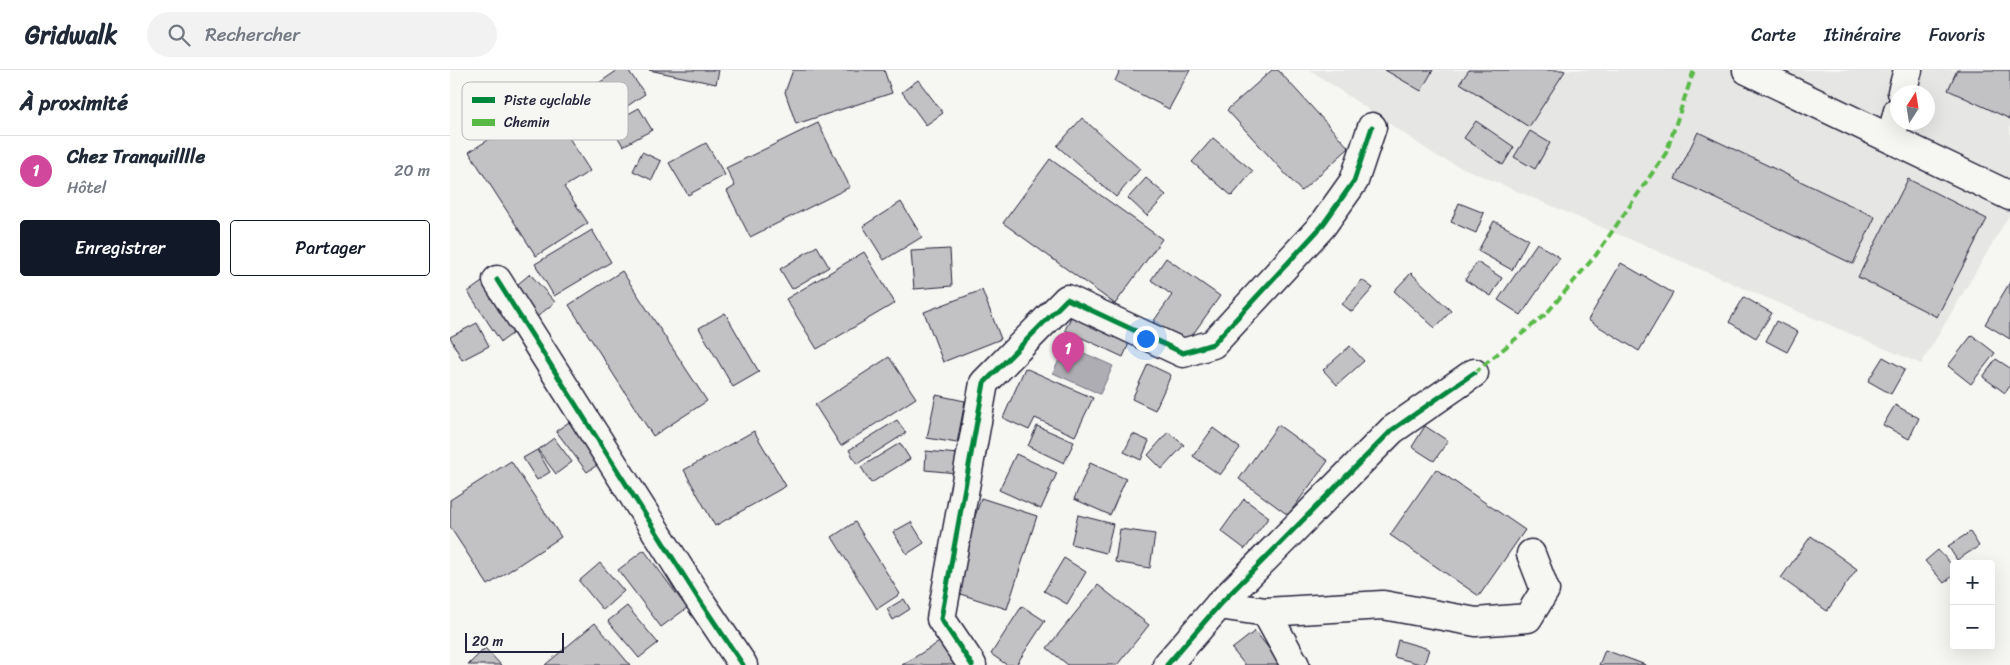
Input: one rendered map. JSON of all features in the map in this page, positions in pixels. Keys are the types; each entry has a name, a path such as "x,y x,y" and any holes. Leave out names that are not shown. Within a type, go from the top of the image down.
{"street":[{"path":"1747,70 2010,196"},
{"path":"1904,85 1908,70"},
{"path":"972,665 941,619 984,383 1067,299 1183,353 1213,344 1322,226 1354,181 1372,127"},
{"path":"1891,138 1893,130"},
{"path":"497,280 698,598 743,665"},
{"path":"1168,665 1219,605 1392,430 1474,373"},
{"path":"1219,605 1266,612 1384,605 1476,622 1528,618 1546,590 1531,554"},
{"path":"1266,612 1295,665"}],"shaded area":[{"path":"1310,70 2010,70 2010,214 1921,364 1440,158"},
{"path":"1066,345 1113,366 1100,394 1053,373"}],"building":[{"path":"618,70 628,70 645,94 628,106 628,82 600,82"},
{"path":"649,70 719,70 716,84"},
{"path":"793,70 884,70 892,93 796,124 785,92"},
{"path":"1120,70 1190,70 1169,109 1115,81"},
{"path":"1272,70 1278,70 1349,148 1301,191 1227,110"},
{"path":"1385,70 1433,70 1421,91"},
{"path":"1469,70 1565,71 1529,127 1460,83"},
{"path":"1957,70 2010,70 2010,119 1948,90"},
{"path":"918,80 943,113 926,125 902,92"},
{"path":"639,108 652,130 623,146 619,140 628,140 628,114"},
{"path":"1082,118 1140,169 1116,197 1057,146"},
{"path":"1476,121 1514,147 1503,165 1464,138"},
{"path":"818,123 850,187 750,237 727,191 735,186 726,168"},
{"path":"1530,131 1550,143 1535,169 1514,157"},
{"path":"1698,132 1875,217 1853,264 1675,179"},
{"path":"1213,138 1253,171 1232,196 1192,162"},
{"path":"488,140 570,140 590,171 564,187 588,223 536,256 469,152"},
{"path":"706,143 725,175 688,195 669,163"},
{"path":"642,152 661,161 652,180 633,171"},
{"path":"1050,159 1162,239 1115,304 1003,223"},
{"path":"1146,178 1166,195 1147,216 1128,198"},
{"path":"1908,179 1987,219 1937,317 1858,277"},
{"path":"901,202 922,237 884,260 863,226"},
{"path":"1459,203 1484,213 1476,233 1451,222"},
{"path":"1494,221 1528,239 1512,270 1478,251"},
{"path":"592,230 611,262 554,296 535,264"},
{"path":"1537,243 1560,258 1521,315 1498,300"},
{"path":"817,246 829,267 792,289 780,269"},
{"path":"950,249 952,286 914,289 911,251"},
{"path":"864,252 895,303 817,349 786,299"},
{"path":"1166,258 1220,296 1186,344 1153,322 1172,295 1151,280"},
{"path":"1477,262 1502,278 1491,296 1465,280"},
{"path":"1621,263 1673,293 1639,351 1588,320"},
{"path":"622,271 707,401 653,436 569,305"},
{"path":"1411,273 1451,311 1435,328 1394,291"},
{"path":"530,274 555,302 537,317 512,289"},
{"path":"1362,280 1373,288 1352,312 1342,304"},
{"path":"482,282 516,331 501,342 468,292"},
{"path":"2010,282 2010,339 1985,324"},
{"path":"982,290 1001,339 943,362 924,312"},
{"path":"1744,297 1772,313 1756,338 1729,322"},
{"path":"725,313 759,372 733,387 699,328"},
{"path":"1073,313 1130,341 1123,357 1065,330"},
{"path":"1776,321 1798,332 1787,352 1766,341"},
{"path":"477,323 489,346 462,360 450,337"},
{"path":"1972,335 1995,353 1971,384 1948,366"},
{"path":"1350,346 1364,361 1337,385 1323,370"},
{"path":"889,357 916,398 841,446 815,405"},
{"path":"1883,357 1905,369 1891,394 1868,381"},
{"path":"1996,359 2010,368 2010,386 2005,393 1983,377"},
{"path":"1148,364 1171,375 1155,410 1132,399"},
{"path":"1025,368 1093,398 1075,436 1035,418 1029,430 1003,418"},
{"path":"936,395 965,401 957,443 927,438"},
{"path":"1895,405 1919,418 1909,439 1883,425"},
{"path":"572,420 603,461 587,472 556,431"},
{"path":"897,420 906,433 857,464 849,450"},
{"path":"1278,425 1328,461 1288,515 1239,479"},
{"path":"1037,426 1074,442 1064,463 1028,446"},
{"path":"1425,426 1448,441 1434,461 1412,447"},
{"path":"1213,428 1240,448 1220,475 1193,456"},
{"path":"754,431 786,486 715,526 684,470"},
{"path":"1168,432 1184,445 1162,469 1148,455"},
{"path":"1133,434 1149,441 1141,460 1124,452"},
{"path":"554,438 572,462 556,474 538,450"},
{"path":"900,443 910,459 871,483 861,467"},
{"path":"537,450 550,472 537,480 523,458"},
{"path":"926,451 958,454 957,473 925,470"},
{"path":"1016,454 1057,473 1041,509 999,490"},
{"path":"511,461 561,537 488,585 450,527 450,500"},
{"path":"1090,463 1126,479 1110,515 1074,499"},
{"path":"1436,469 1525,530 1479,596 1390,535"},
{"path":"981,498 1037,516 1007,609 951,591"},
{"path":"1244,499 1269,517 1245,549 1221,531"},
{"path":"1078,515 1113,524 1106,553 1071,544"},
{"path":"855,522 900,594 877,609 832,537"},
{"path":"911,522 924,543 907,554 893,532"},
{"path":"1120,529 1155,534 1150,568 1115,562"},
{"path":"1970,532 1979,546 1957,560 1948,546"},
{"path":"1811,536 1857,569 1827,611 1781,578"},
{"path":"644,550 687,608 661,627 618,570"},
{"path":"1938,550 1950,563 1950,578 1944,583 1925,561"},
{"path":"1064,558 1086,572 1067,604 1044,591"},
{"path":"600,563 624,591 603,610 579,581"},
{"path":"1098,585 1149,625 1117,665 1068,665 1047,648"},
{"path":"904,599 910,609 893,620 887,609"},
{"path":"627,606 658,643 639,658 608,621"},
{"path":"1022,606 1045,621 1016,665 1007,665 991,654"},
{"path":"595,623 630,665 545,665"},
{"path":"1255,631 1282,665 1245,665 1232,649"},
{"path":"1398,640 1429,649 1424,665 1394,657"},
{"path":"941,641 956,665 902,665"},
{"path":"485,648 501,665 468,665"},
{"path":"1605,650 1646,665 1599,665"}],"marked path":[{"path":"1474,373 1546,314 1596,255 1666,153 1694,70"}],"cycle path":[{"path":"972,665 941,619 984,383 1067,299 1183,353 1213,344 1322,226 1354,181 1372,127"},
{"path":"497,280 698,598 743,665"},
{"path":"1167,665 1219,605 1392,430 1474,373"}],"place":[{"name":"Chez Tranquilllle","path":"1068,373"}]}
